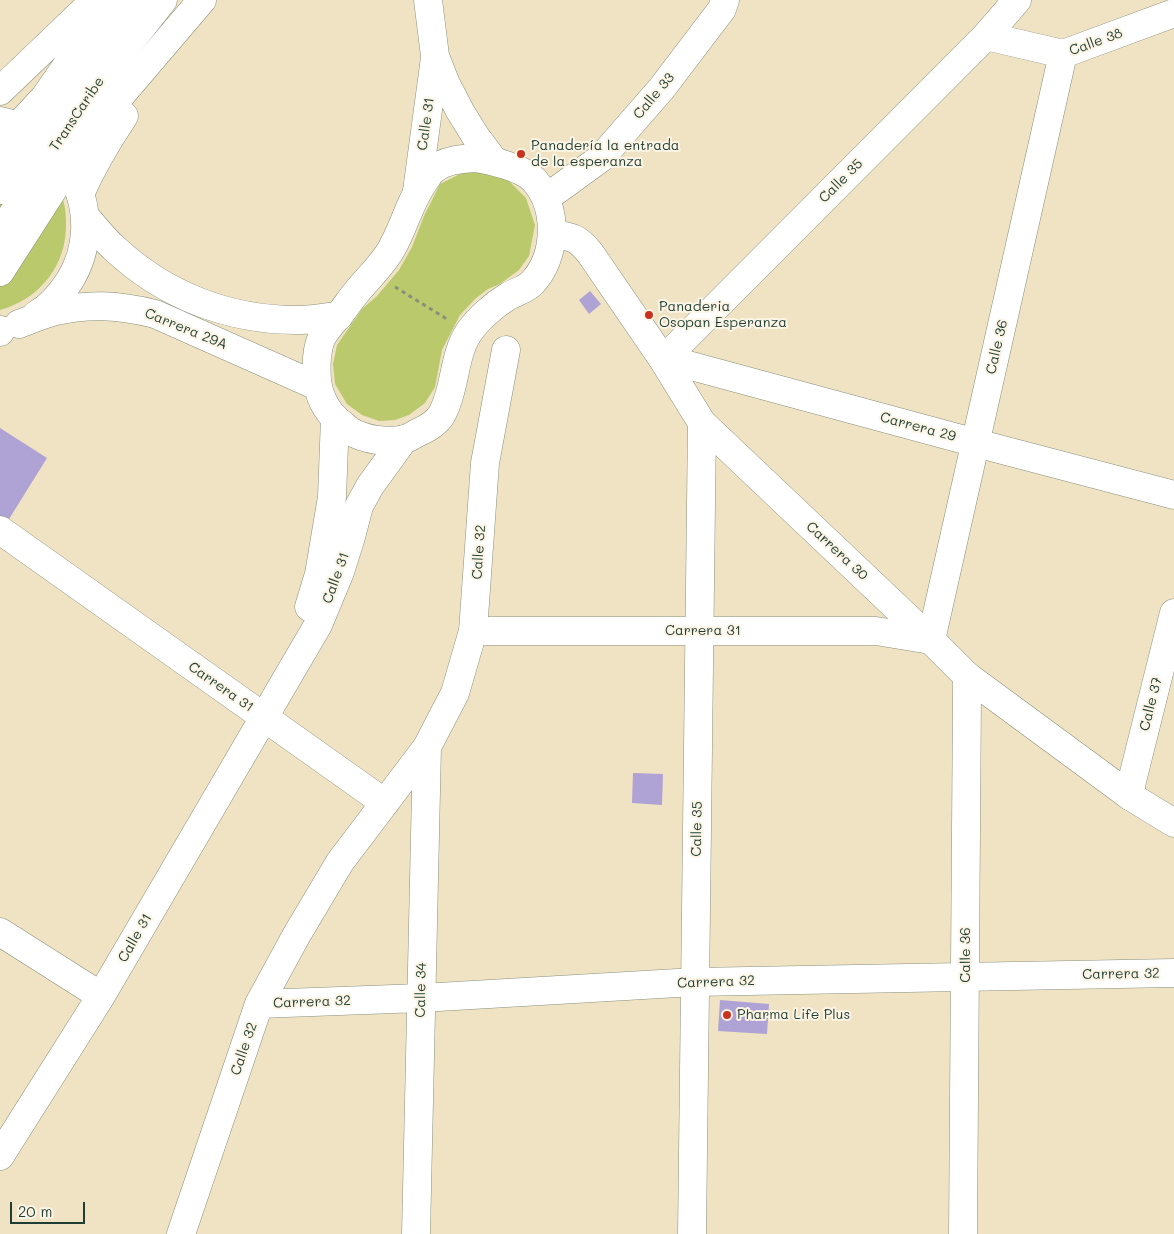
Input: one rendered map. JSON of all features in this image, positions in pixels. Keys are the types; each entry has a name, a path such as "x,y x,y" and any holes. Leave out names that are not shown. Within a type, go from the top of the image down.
{"main road":[{"path":"0,91 95,0"},
{"path":"0,272 45,97 112,0"},
{"name":"TransCaribe","path":"0,190 67,88 133,0"},
{"name":"TransCaribe","path":"0,234 35,139 89,94 163,0"},
{"path":"0,152 35,139 92,130 202,0"},
{"path":"5,329 43,311 62,292 72,277 84,244 83,205 90,172 107,141 202,0"},
{"name":"Calle 31","path":"428,0 436,56 446,84 460,111 494,161"},
{"name":"Calle 33","path":"546,198 601,158 662,88 722,8 725,0"},
{"name":"Calle 35","path":"662,358 675,348 986,36 1017,0"},
{"name":"Calle 38","path":"986,36 1063,54 1174,13"},
{"name":"Calle 36","path":"931,640 1063,54"},
{"name":"Calle 31","path":"417,191 436,56"},
{"path":"35,139 113,248 145,274 180,294 218,309 258,318 298,320 339,316"},
{"path":"472,158 494,161 533,179 546,198 552,234 549,255 541,272 530,285 507,297 490,310 470,332 461,348 456,363 452,389 443,414 426,429 404,439 386,441 368,438 351,431 335,418 322,401 318,386 316,361 321,340 330,325 360,287 385,260 400,232 417,191 432,170 456,159 472,158"},
{"name":"Carrera 30","path":"552,234 571,236 582,243 590,253 662,358 702,424 967,676 1130,796 1174,823"},
{"name":"Carrera 29A","path":"5,329 51,312 85,306 108,305 131,308 155,314 318,386"},
{"name":"Calle 32","path":"426,746 456,693 473,631 485,463 506,350"},
{"name":"Carrera 29","path":"662,358 1174,495"},
{"name":"Calle 31","path":"264,717 296,649 319,574 332,497 335,418"},
{"name":"Calle 35","path":"692,1234 702,424"},
{"name":"Calle 31","path":"0,1156 101,996 318,625 340,572 359,506 370,486 404,439"},
{"name":"Carrera 31","path":"0,530 385,803"},
{"name":"Calle 37","path":"1130,796 1132,781 1174,613"},
{"name":"Carrera 31","path":"473,631 876,631 931,640"},
{"name":"Calle 36","path":"964,1234 967,676"},
{"path":"385,803 426,746"},
{"name":"Calle 34","path":"416,1234 426,746"},
{"name":"Calle 32","path":"181,1234 259,1004 296,936 340,862 385,803"},
{"path":"0,932 101,996"},
{"name":"Carrera 32","path":"259,1004 421,998 695,982 1174,973"}],"path":[{"path":"373,274 470,332"}],"green space":[{"path":"0,140 59,191 64,204 66,223 62,253 48,278 39,289 27,298 0,310"},
{"path":"484,171 509,181 526,198 535,225 529,256 519,270 500,284 488,289 475,299 460,315 442,350 435,387 425,403 409,415 395,420 379,421 362,415 347,404 335,384 333,364 337,345 362,309 377,296 399,270 412,247 424,216 440,184 462,173"}],"building":[{"path":"590,291 601,304 589,314 579,300"},
{"path":"0,428 47,458 6,524 0,520"},
{"path":"633,773 663,774 662,805 632,803"},
{"path":"720,1000 769,1004 767,1034 718,1031"}],"place":[{"name":"Panadería la entrada de la esperanza","path":"521,154"},
{"name":"Panaderia Osopan Esperanza","path":"649,315"},
{"name":"Pharma Life Plus","path":"727,1015"}]}
